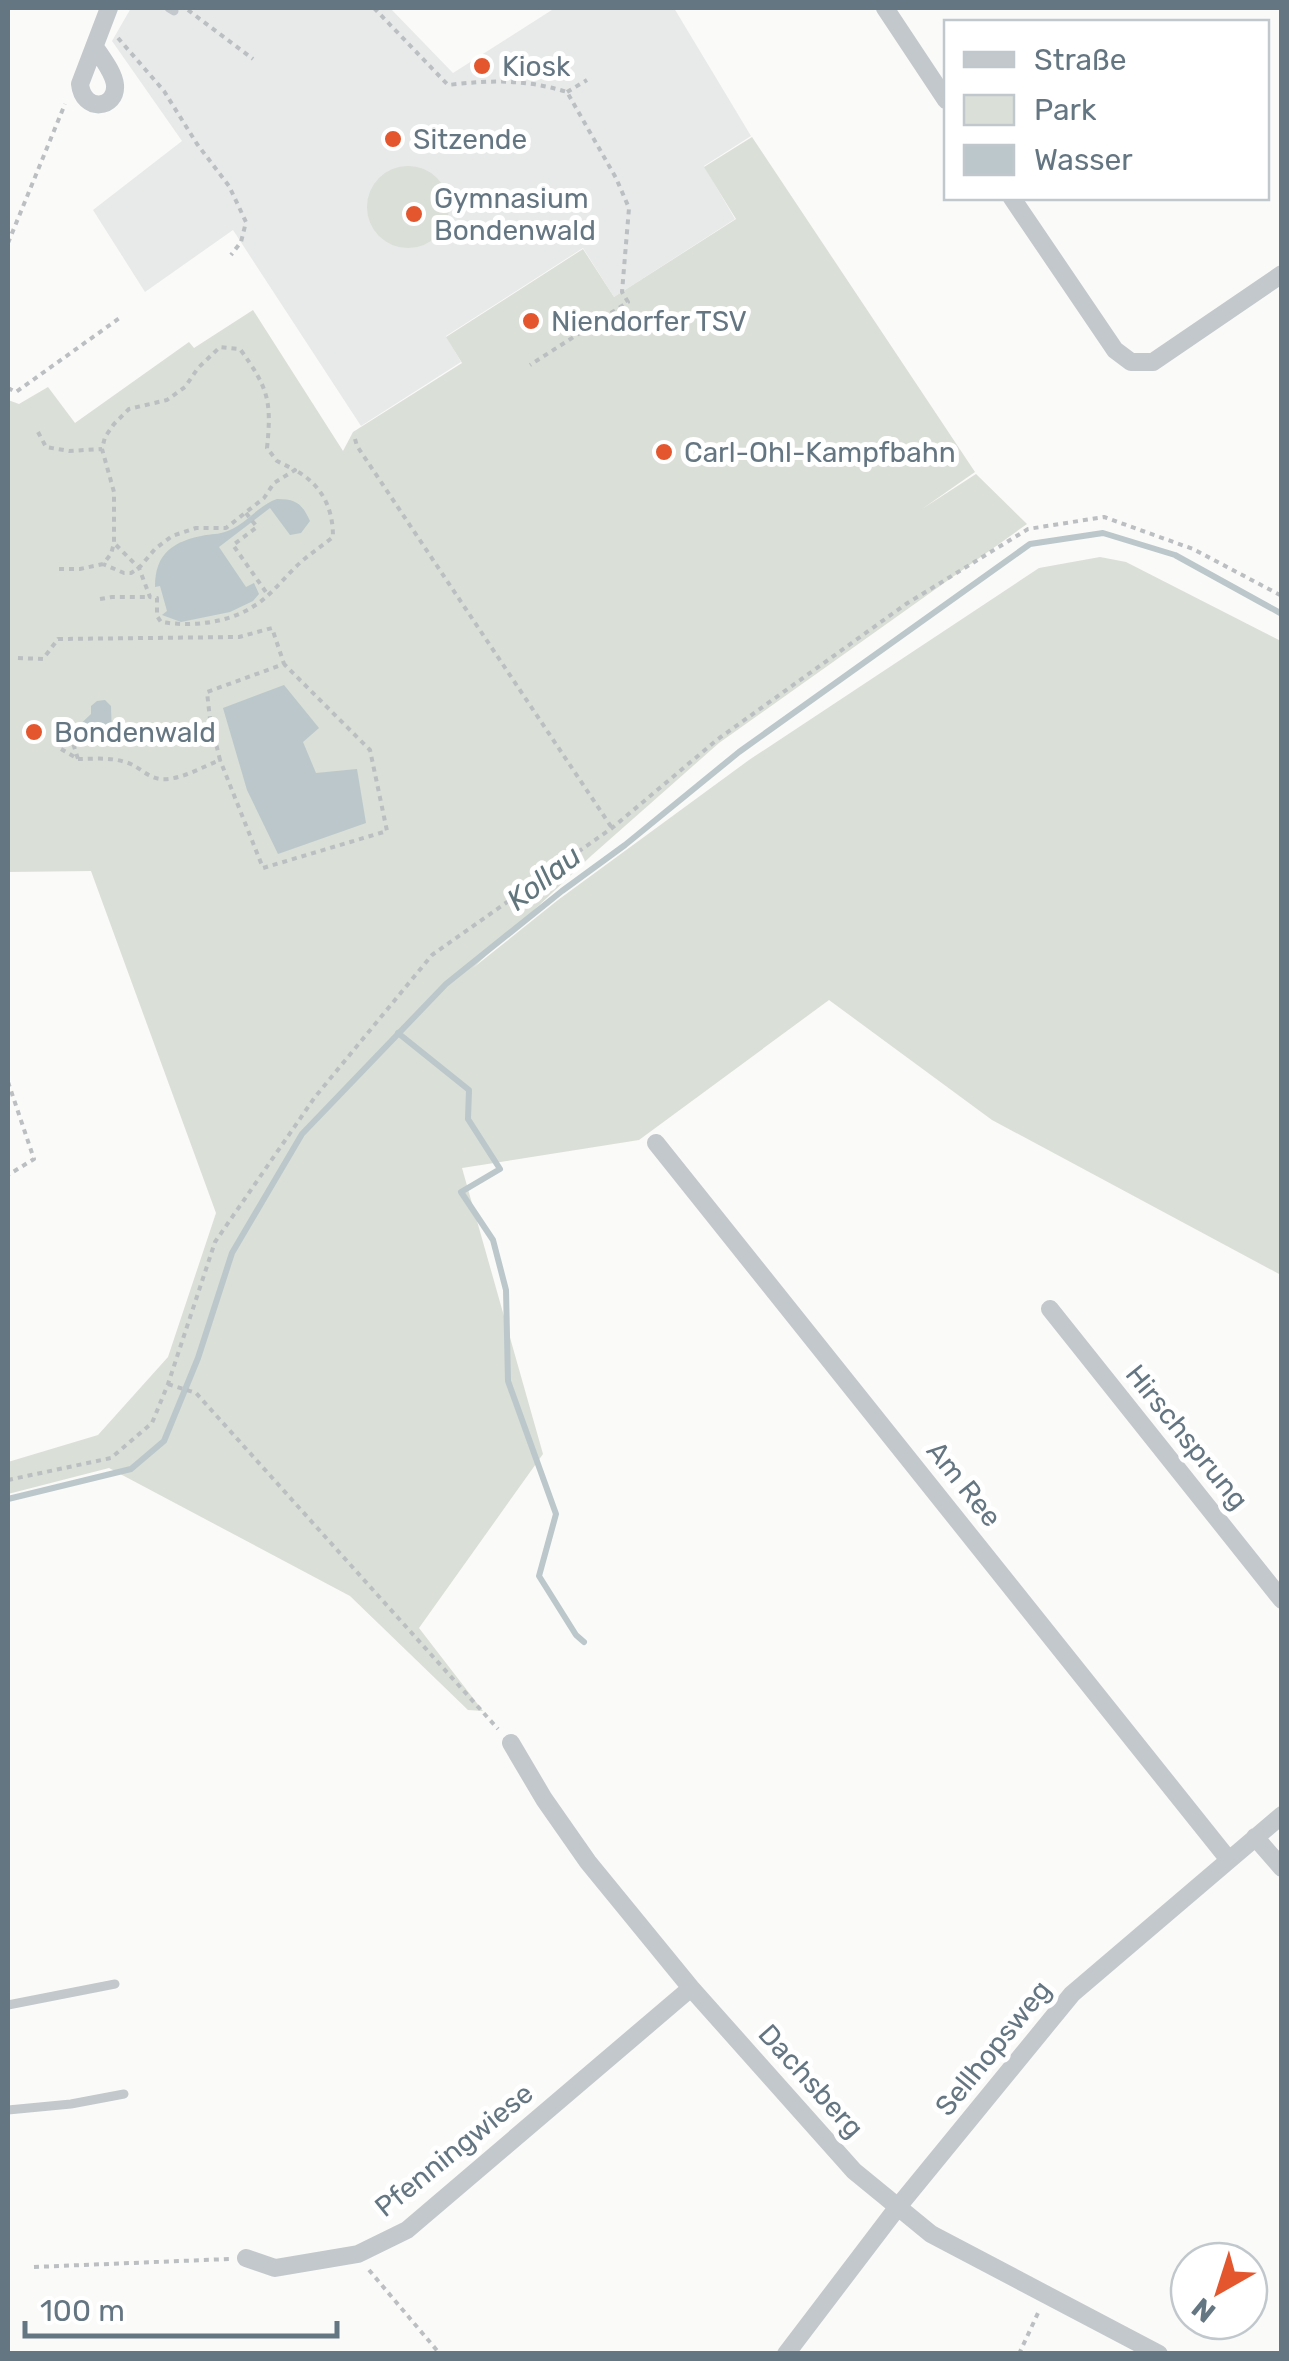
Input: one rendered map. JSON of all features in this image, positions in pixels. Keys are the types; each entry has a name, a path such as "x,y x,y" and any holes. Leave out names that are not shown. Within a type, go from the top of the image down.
{"street":[{"path":"96,48 116,88 104,104 95,105 81,94 82,80 109,8"},
{"path":"885,8 944,97"},
{"path":"1013,200 1115,350 1131,362 1153,362 1282,274"},
{"name":"Am Ree","path":"656,1143 1229,1860"},
{"name":"Hirschsprung","path":"1050,1309 1282,1600"},
{"name":"Dachsberg","path":"511,1744 588,1862 691,1988 854,2171 931,2234 1159,2354"},
{"name":"Sellhopsweg","path":"786,2354 897,2208 1072,1994 1282,1815"},
{"path":"1255,1838 1282,1868"},
{"name":"Pfenningwiese","path":"246,2258 275,2268 358,2254 407,2230 691,1988"}],"lane":[{"path":"8,2006 114,1984"},
{"path":"8,2110 124,2094"}],"path":[{"path":"374,8 448,85 538,83 567,92 616,178 629,208 622,292 628,302 530,365"},
{"path":"176,9 253,59"},
{"path":"102,26 120,40 164,91 229,186 246,222 241,242 230,255"},
{"path":"8,243 66,102 82,80"},
{"path":"567,92 587,80"},
{"path":"8,388 16,392 121,317"},
{"path":"100,600 157,598 157,616 162,622 180,625 217,621 256,606 300,562 333,538 332,518 322,492 303,474 277,461 268,448 271,412 260,377 240,349 220,346 184,387 167,400 129,409 104,437 102,449 114,492 114,543 103,564"},
{"path":"38,432 46,447 70,451 102,449"},
{"path":"355,439 612,828"},
{"path":"59,568 103,564 124,573 139,568 172,536 196,528 226,528 249,517 274,483 295,470"},
{"path":"249,517 257,527 233,545 268,595"},
{"path":"8,1480 111,1458 152,1424 215,1242 315,1098 432,955 612,828 718,740 875,625 1028,530 1104,517 1193,549 1282,596"},
{"path":"114,543 139,568 150,598"},
{"path":"18,658 42,659 58,639 239,637 272,628 284,664 370,750 388,831 262,868 220,760 207,692 284,664"},
{"path":"72,740 78,758"},
{"path":"61,749 78,758 129,762 147,776 163,780 220,760"},
{"path":"8,1082 34,1159 8,1175"},
{"path":"168,1384 196,1393 511,1744"},
{"path":"358,2254 440,2354"},
{"path":"34,2267 246,2258"},
{"path":"1019,2354 1047,2295"}],"shaded area":[{"name":"Gymnasium Bondenwald","path":"131,8 390,8 453,73 555,8 674,8 751,136 704,166 735,219 614,297 583,248 446,336 461,362 361,426 233,230 145,292 93,210 182,141 112,41"}],"green space":[{"path":"752,137 975,472 922,509 976,474 1027,524 719,743 591,856 473,968 558,900 749,760 1039,568 1100,557 1126,562 1281,641 1281,1275 992,1120 829,1000 639,1140 462,1168 543,1454 419,1628 483,1711 468,1710 350,1596 109,1468 8,1494 8,1462 98,1435 168,1357 216,1213 91,871 8,872 8,400 19,404 48,387 75,423 189,342 194,348 253,310 343,451 353,432 462,363 446,337 583,249 614,297 736,219 704,167"},
{"path":"408,166 424,169 437,178 446,191 446,223 437,236 424,245 408,248 392,245 379,236 370,223 367,207 370,191 379,178 392,169"}],"water":[{"path":"277,499 294,501 304,510 310,521 301,533 290,535 270,508 219,547 246,587 254,583 259,594 253,601 230,612 181,622 162,615 167,611 160,586 155,587 156,575 168,550 184,541 230,530"},
{"path":"284,685 319,728 303,742 316,773 357,769 366,823 278,854 247,790 223,708"},
{"path":"105,700 111,706 112,739 105,745 78,745 68,736 91,714 91,706"}],"waterway":[{"name":"Kollau","path":"8,1499 131,1469 164,1441 198,1358 232,1253 302,1134 446,984 739,752 1030,544 1103,533 1175,555 1282,614"},
{"path":"398,1033 469,1090 468,1119 500,1169 461,1192 493,1240 506,1290 508,1381 556,1514 539,1576 584,1642"}],"place":[{"name":"Kiosk","path":"482,66"},
{"name":"Sitzende","path":"393,139"},
{"name":"Gymnasium Bondenwald","path":"414,214"},
{"name":"Niendorfer TSV","path":"531,321"},
{"name":"Carl-Ohl-Kampfbahn","path":"664,452"},
{"name":"Bondenwald","path":"34,732"}]}
